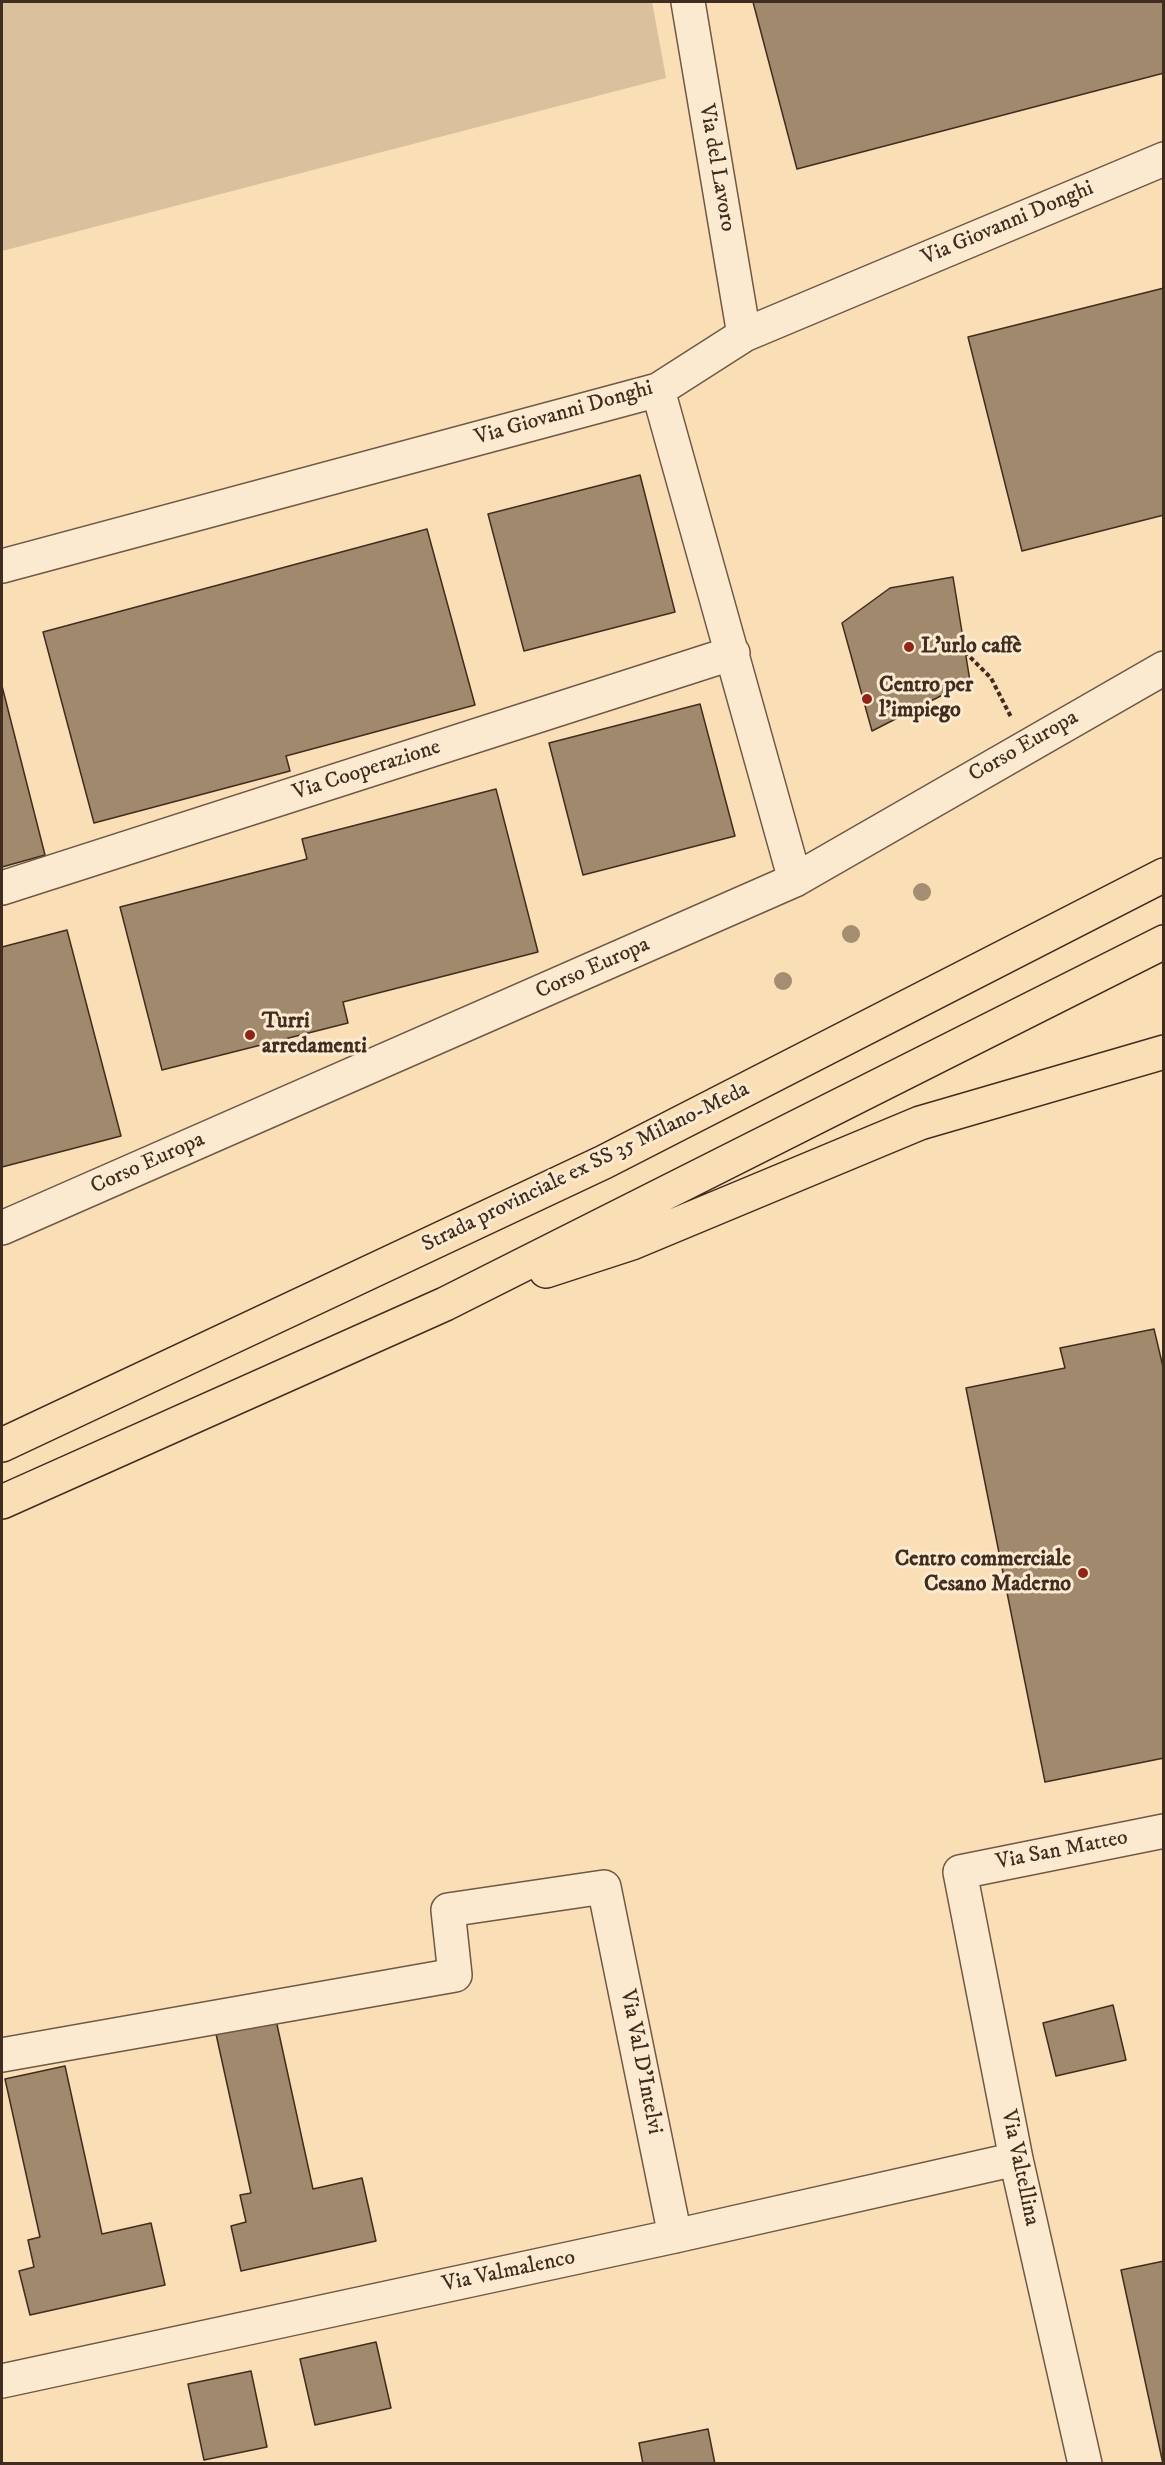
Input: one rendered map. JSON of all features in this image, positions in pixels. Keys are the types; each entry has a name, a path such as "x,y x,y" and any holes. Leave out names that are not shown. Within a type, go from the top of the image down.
{"highway":[{"name":"Strada provinciale ex SS 35 Milano-Meda","path":"2,1445 604,1162 1164,875"},
{"path":"2,1502 445,1304 1164,942"},
{"path":"445,1304 632,1243 920,1123 1164,1052"}],"street":[{"name":"Via del Lavoro","path":"688,2 744,334"},
{"name":"Via Giovanni Donghi","path":"2,566 658,390 744,334 1164,159"},
{"path":"658,390 795,880"},
{"name":"Via Cooperazione","path":"2,888 733,653"},
{"name":"Corso Europa","path":"2,1228 795,880 1164,668"},
{"name":"Via San Matteo","path":"960,1872 1164,1831"},
{"name":"Via Valtellina","path":"960,1872 1016,2159 1085,2463"},
{"name":"Via Val D'Intelvi","path":"2,2055 455,1975 448,1910 604,1887 675,2236"},
{"name":"Via Valmalenco","path":"2,2381 675,2236 1016,2159"}],"path":[{"path":"965,652 991,678 1025,746"}],"shaded area":[{"path":"2,2 652,2 666,78 2,251"}],"building":[{"path":"753,2 1164,2 1164,73 797,169"},
{"path":"1164,288 1164,515 1022,551 968,337"},
{"path":"640,475 675,612 524,651 488,514"},
{"path":"427,529 475,705 286,756 290,771 94,823 43,632"},
{"path":"953,577 970,681 872,731 842,623 890,588"},
{"path":"2,686 45,855 2,867"},
{"path":"700,704 735,836 583,875 549,743"},
{"path":"496,789 538,952 343,1002 348,1023 162,1070 120,907 307,859 302,839"},
{"path":"67,930 121,1136 2,1167 2,947"},
{"name":"Centro commerciale Cesano Maderno","path":"1154,1329 1164,1371 1164,1758 1045,1782 966,1388 1065,1368 1060,1348"},
{"path":"1113,2005 1126,2060 1056,2076 1043,2023"},
{"path":"276,2020 313,2189 362,2178 376,2241 241,2271 231,2226 246,2222 240,2195 251,2193 216,2034"},
{"path":"65,2066 102,2234 151,2223 165,2285 30,2315 19,2271 34,2267 28,2240 40,2237 5,2079"},
{"path":"1164,2261 1164,2464 1163,2464 1121,2270"},
{"path":"376,2342 391,2408 315,2425 300,2359"},
{"path":"251,2371 267,2447 204,2460 188,2384"},
{"path":"708,2429 715,2464 643,2464 639,2443"}],"place":[{"name":"L'urlo caffè","path":"909,647"},
{"name":"Centro per l'impiego","path":"867,699"},
{"name":"Turri arredamenti","path":"250,1035"},
{"name":"Centro commerciale Cesano Maderno","path":"1083,1573"}]}
